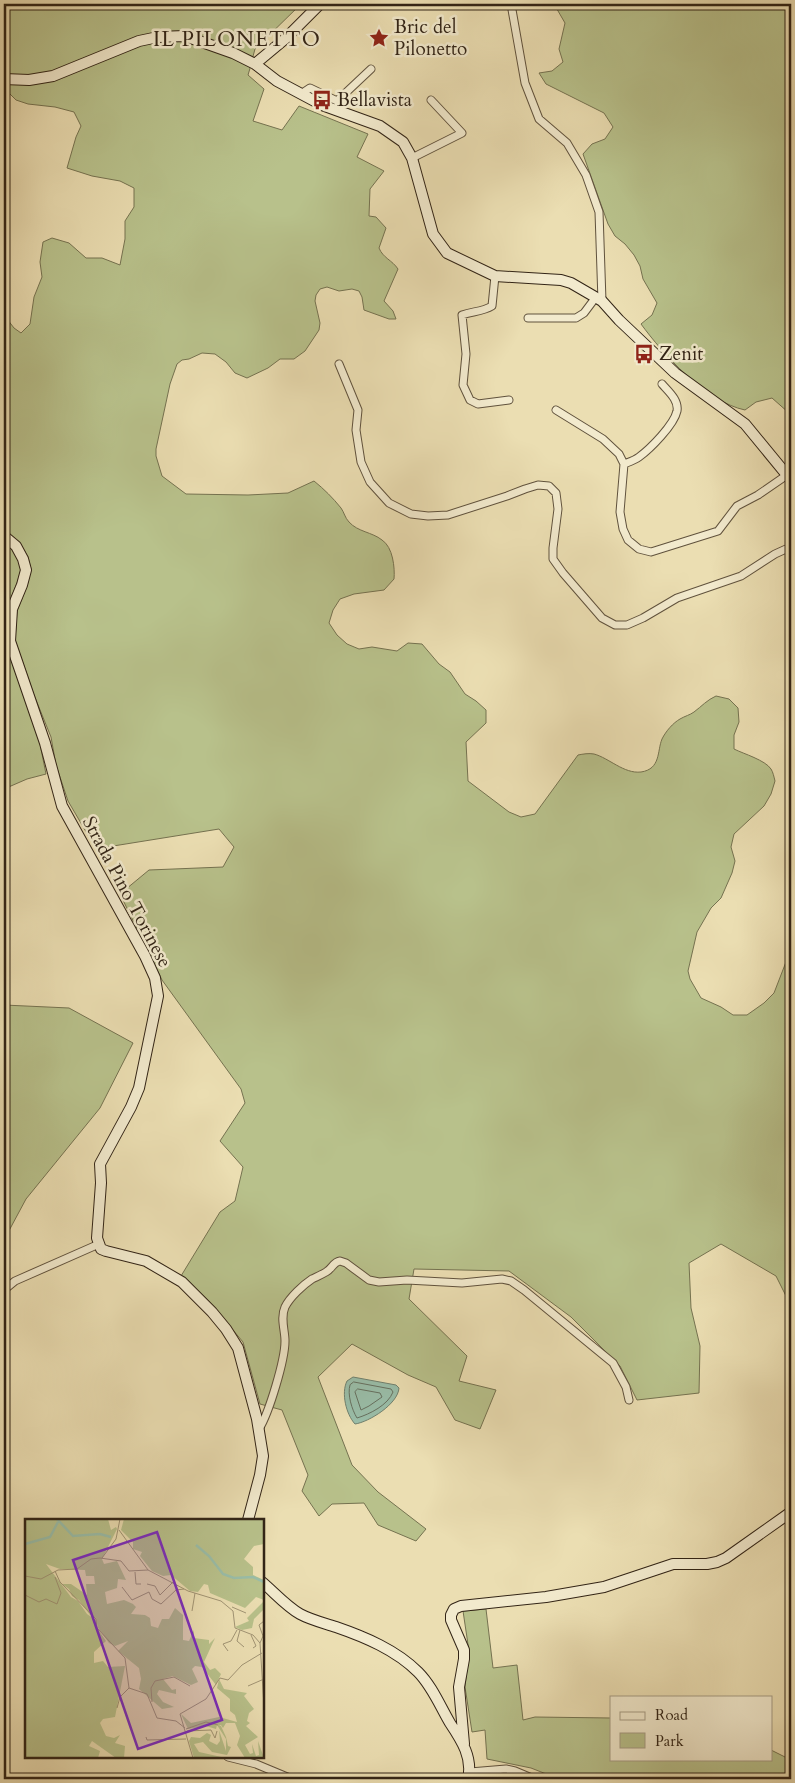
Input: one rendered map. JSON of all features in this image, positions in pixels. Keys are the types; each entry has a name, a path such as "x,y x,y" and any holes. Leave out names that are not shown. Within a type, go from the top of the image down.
{"street":[{"path":"256,64 286,39 320,4"},
{"path":"511,4 525,83 539,118 566,143 586,175 599,212 599,299 576,318 528,318"},
{"path":"4,79 29,80 53,76 139,41 158,37 185,36 233,53 256,64 278,81 322,105 380,126 403,142 412,158 432,234 447,253 495,276 561,280 571,283 599,299 675,373 746,424 789,478 737,506 718,531 651,552 639,549 628,540 623,529 620,512 624,464 619,454 603,439 556,410"},
{"path":"301,94 310,88 337,101 371,69"},
{"path":"412,158 462,134 431,100"},
{"path":"495,276 492,306 482,312 469,312 462,315 466,354 463,385 470,400 478,404 509,400"},
{"path":"339,364 358,410 356,430 361,462 370,482 389,504 411,514 428,516 448,515 531,487 538,485 548,486 556,493 558,509 553,559 602,618 615,625 627,625 643,618 676,598 741,576 775,554 786,549 791,551"},
{"path":"624,464 638,458 654,444 672,421 677,410 675,400 662,384"},
{"name":"Strada Pino Torinese","path":"4,536 16,546 26,570 12,609 10,641 45,742 62,806 145,956 155,978 158,996 139,1088 131,1108 100,1164 101,1183 97,1238 99,1244"},
{"path":"4,1290 15,1282 99,1244 101,1249 106,1251 146,1261 182,1282 212,1312 238,1348 259,1430 262,1456 260,1475 248,1519"},
{"path":"259,1430 284,1356 283,1322 286,1306 304,1286 330,1269 337,1261 343,1262 369,1280 379,1282 408,1280 462,1283 502,1278 511,1281 613,1363 626,1388 629,1400"},
{"path":"534,1779 506,1769 469,1776 459,1687 464,1650 451,1620 454,1609 461,1606 546,1597 604,1587 673,1564 718,1562 791,1512"},
{"path":"264,1584 298,1613 356,1634 384,1647 403,1659 419,1673 429,1686 464,1744"},
{"path":"232,1758 256,1764 292,1779"}],"green space":[{"path":"4,4 301,4 255,49 252,60 170,33 52,72 4,80"},
{"path":"554,4 791,4 791,417 772,398 756,402 745,410 715,397 673,362 641,324 652,315 657,303 643,279 640,266 634,255 615,236 608,224 583,154 592,144 605,139 613,127 604,113 546,84 539,73 552,71 563,62 559,49 565,23"},
{"path":"185,38 251,65 248,75 264,89 253,121 282,130 299,106 368,134 357,157 384,171 370,189 369,216 376,217 386,228 379,248 398,269 384,301 393,311 396,319 389,319 364,310 359,291 352,289 339,291 327,287 320,289 316,295 315,301 320,323 319,330 305,351 294,359 280,359 268,368 247,378 235,373 226,362 215,354 202,353 182,360 177,364 170,384 156,449 156,456 162,476 186,494 248,495 288,493 314,481 335,501 353,525 386,543 391,553 394,579 384,590 354,594 340,599 333,610 329,623 337,635 347,644 359,649 372,647 397,651 408,643 422,644 439,664 450,672 465,694 486,710 486,723 466,742 468,781 509,812 521,817 535,814 578,755 594,754 629,771 641,772 647,770 655,763 662,739 670,728 677,721 716,696 729,699 738,708 739,722 734,735 734,749 768,766 775,781 771,794 764,806 734,834 731,847 735,861 732,873 721,898 711,908 697,932 688,971 690,979 701,998 733,1015 747,1015 774,993 791,949 791,1306 776,1276 721,1244 689,1263 691,1308 700,1346 699,1393 637,1400 620,1366 571,1317 509,1271 414,1269 409,1299 467,1356 459,1381 496,1390 480,1429 455,1420 436,1387 408,1375 352,1344 318,1377 352,1465 378,1492 426,1529 416,1541 378,1525 364,1503 332,1504 319,1516 302,1491 308,1475 282,1410 260,1404 243,1342 207,1299 181,1276 220,1212 235,1201 243,1167 220,1141 245,1103 241,1089 162,980 120,894 149,870 223,867 234,847 219,829 107,847 92,842 68,801 56,765 51,737 15,640 17,611 27,586 31,569 28,557 20,543 4,529 4,315 14,328 21,333 30,324 34,297 42,277 40,262 43,242 52,238 69,243 86,258 102,258 120,265 125,239 125,221 134,207 134,188 120,181 92,176 67,168 81,126 74,112 16,100 4,88 4,84 54,78 140,44"},
{"path":"4,542 12,549 21,570 7,608 5,642 40,744 46,774 27,779 4,789"},
{"path":"4,1005 69,1008 133,1043 100,1108 26,1199 4,1240"},
{"path":"486,1609 493,1668 517,1665 523,1720 535,1717 610,1718 610,1760 772,1760 772,1750 791,1760 791,1779 559,1779 531,1768 487,1759 485,1730 472,1732 465,1687 469,1651 463,1611"}],"water":[{"path":"353,1377 396,1385 399,1388 394,1400 382,1411 368,1420 355,1424 349,1415 345,1403 344,1391 347,1381"}],"place":[{"name":"Bric del Pilonetto","path":"379,38"},
{"name":"Bellavista","path":"322,100"},
{"name":"Zenit","path":"644,354"}],"district":[{"name":"IL PILONETTO","path":"237,39"}]}
